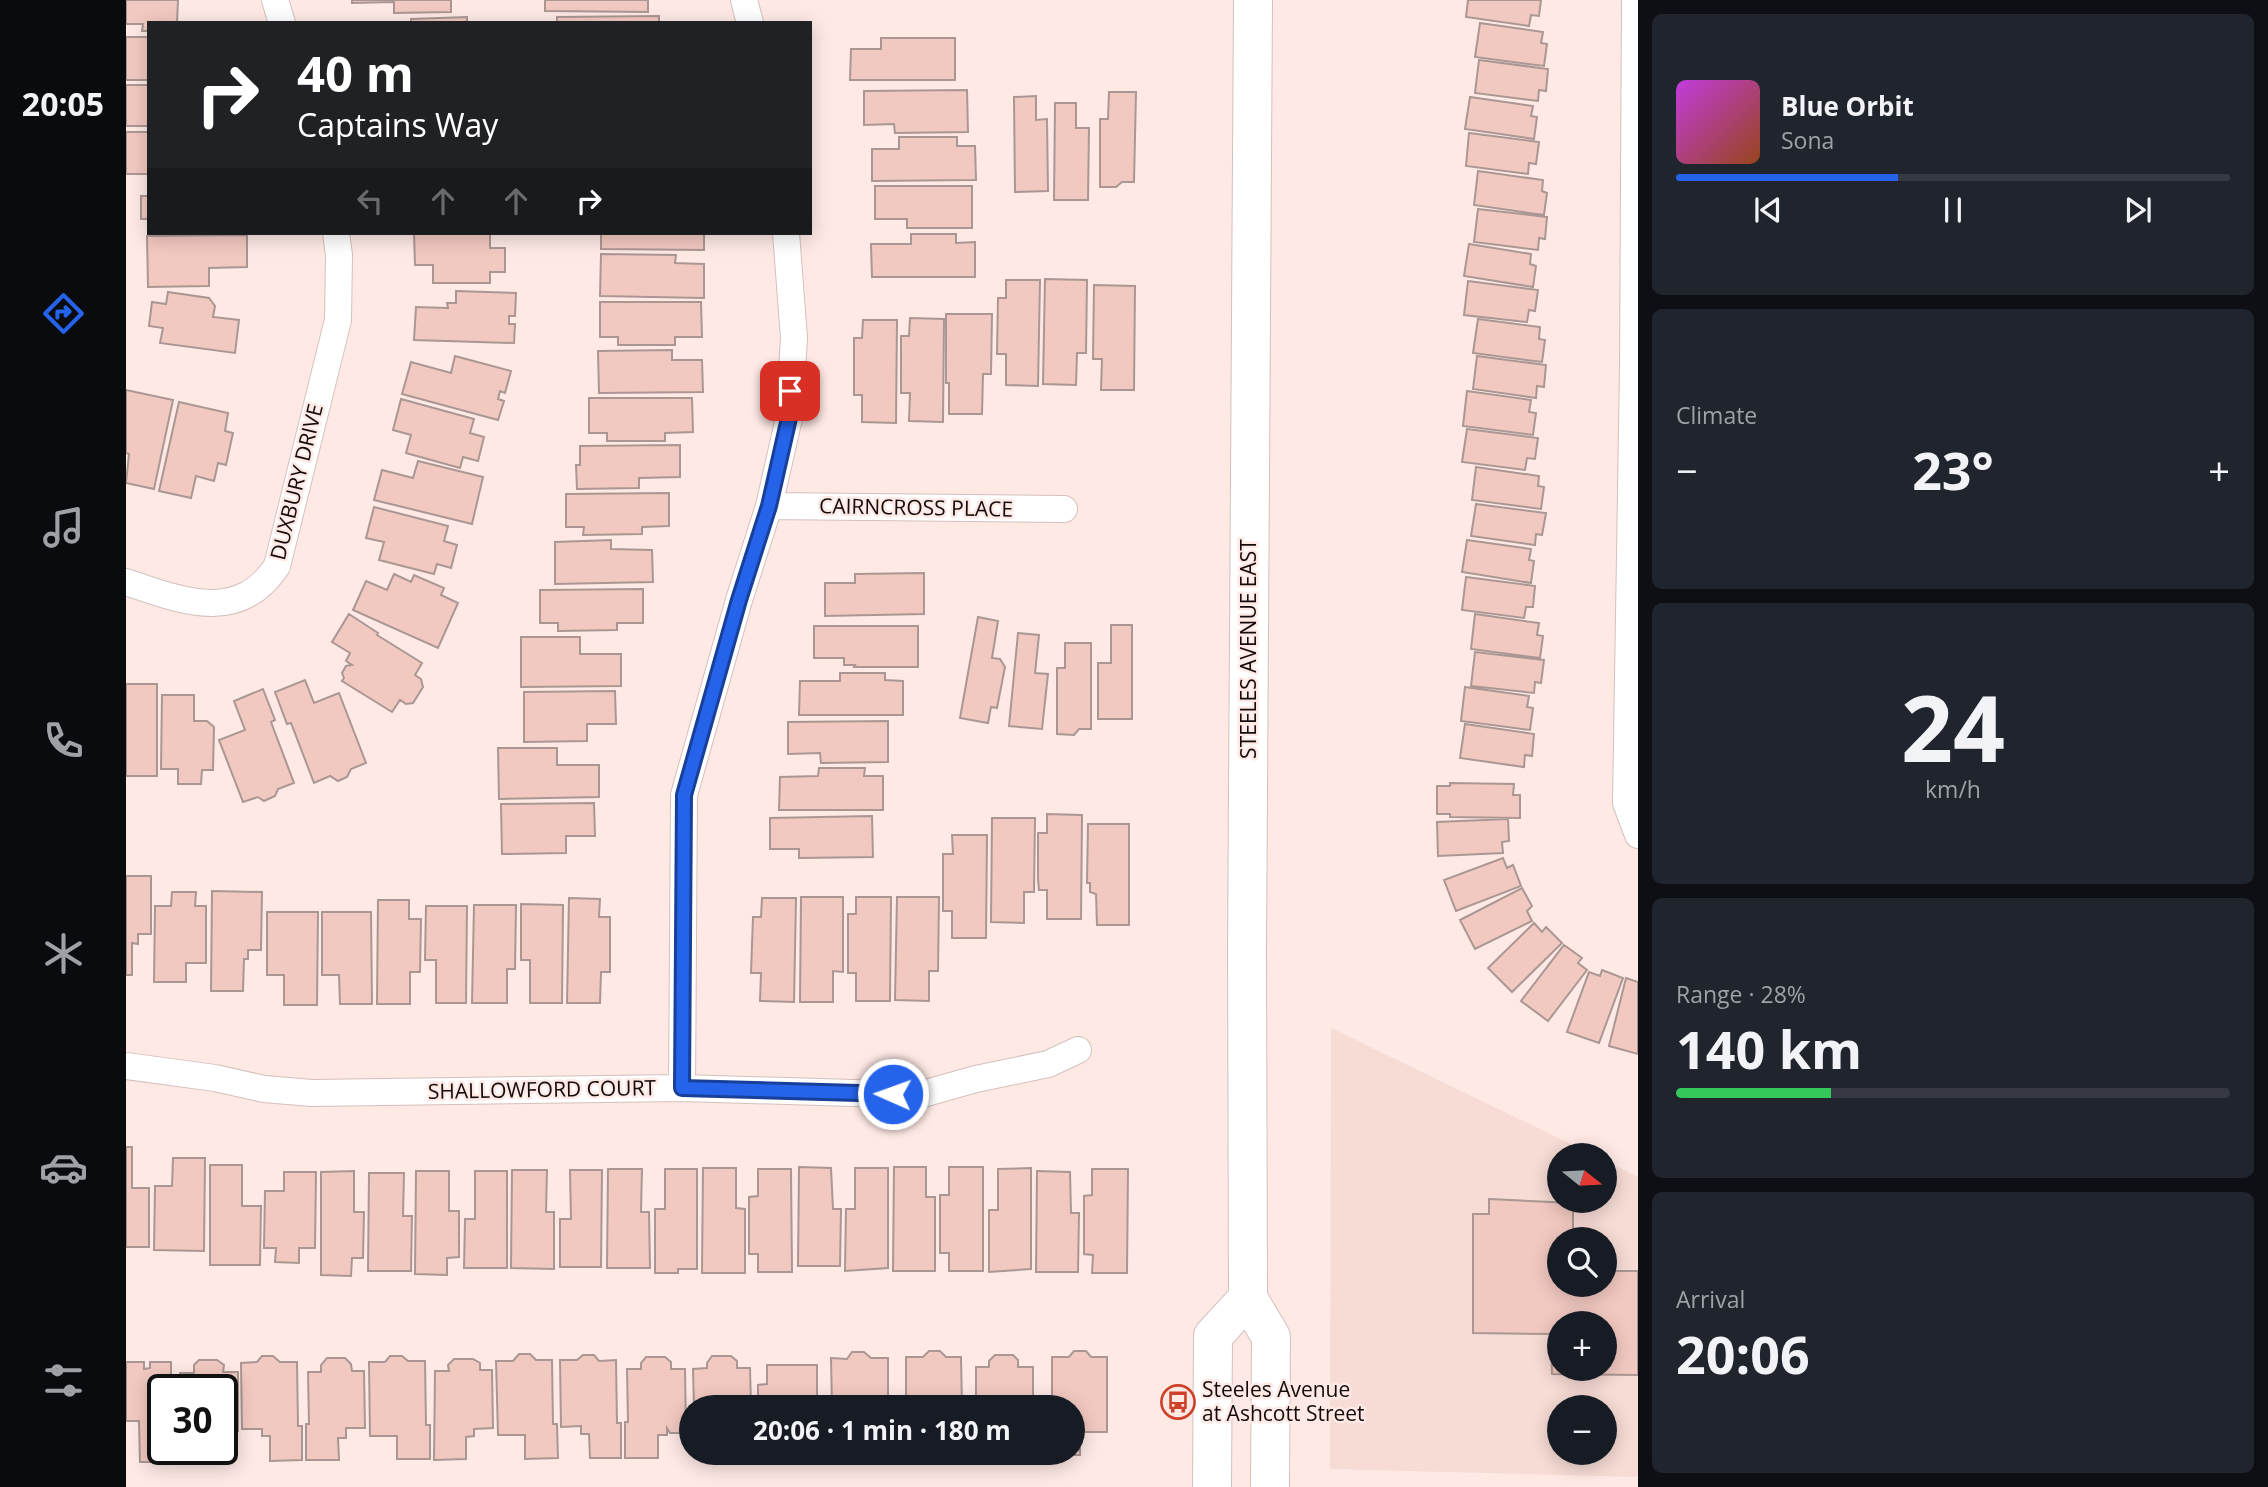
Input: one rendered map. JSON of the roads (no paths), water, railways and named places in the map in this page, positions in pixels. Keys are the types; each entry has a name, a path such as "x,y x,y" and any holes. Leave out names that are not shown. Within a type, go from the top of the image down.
{"main road":[{"name":"STEELES AVENUE EAST","path":"1248,1298 1247,936 1253,0"},
{"path":"1212,1487 1213,1336 1248,1298 1271,1337 1270,1487"}],"street":[{"path":"275,0 281,21"},
{"path":"744,0 749,21"},
{"path":"1635,0 1633,367 1626,803 1638,835"},
{"name":"DUXBURY DRIVE","path":"126,582 194,603 220,604 249,595 277,566 338,320 340,255 336,235"},
{"path":"682,1088 684,795 739,600 769,506 789,418 794,338 786,235"},
{"name":"CAIRNCROSS PLACE","path":"769,506 1064,509"},
{"name":"SHALLOWFORD COURT","path":"126,1066 215,1078 264,1089 312,1093 682,1088 919,1095 1048,1063 1079,1050"}],"place":[{"name":"Steeles Avenue at Ashcott Street","path":"1178,1402"}]}
